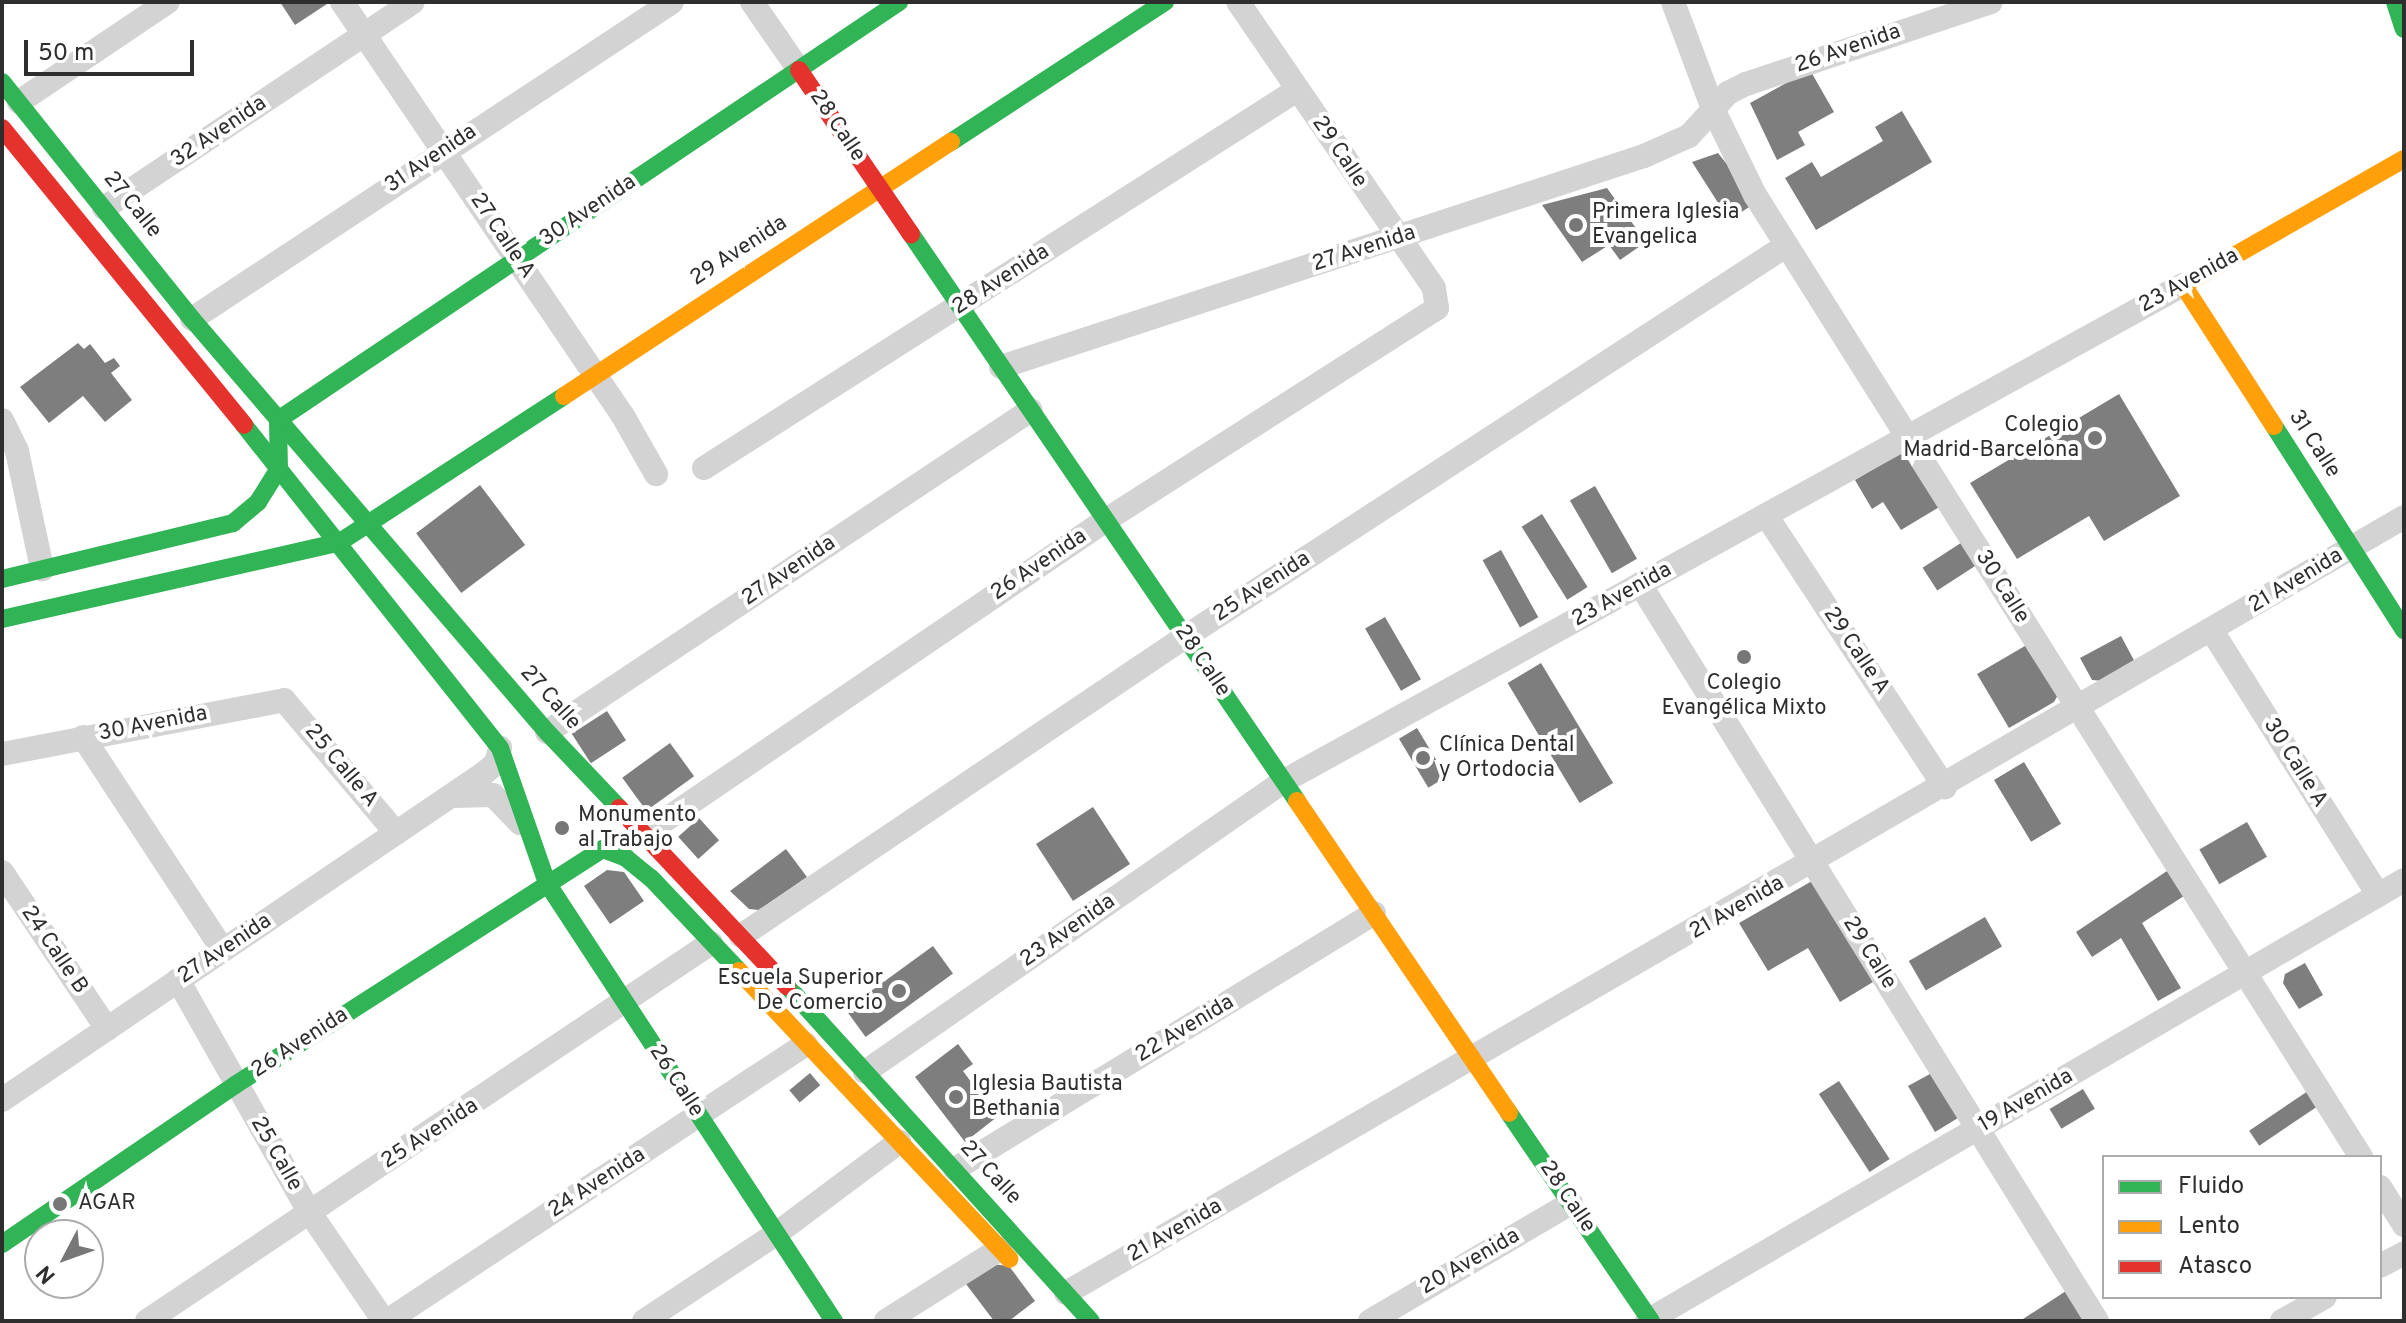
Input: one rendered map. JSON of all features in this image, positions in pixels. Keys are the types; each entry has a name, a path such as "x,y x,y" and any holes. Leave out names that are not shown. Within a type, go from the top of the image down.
{"street":[{"path":"19,102 168,2"},
{"name":"27 Calle A","path":"342,2 593,372 656,474"},
{"name":"32 Avenida","path":"104,208 413,2"},
{"name":"31 Avenida","path":"192,319 443,150 672,2"},
{"name":"28 Calle","path":"752,2 1649,1321"},
{"name":"30 Avenida","path":"278,420 899,2"},
{"name":"29 Avenida","path":"340,542 593,372 1165,2"},
{"name":"29 Calle","path":"1238,2 1439,302"},
{"name":"30 Calle","path":"1673,2 1713,109 1787,245 2360,1155"},
{"name":"26 Avenida","path":"1713,109 1728,93 1746,84 1991,2"},
{"path":"2395,2 2404,29"},
{"name":"27 Calle","path":"2,82 192,319 364,525 547,732 741,936 1091,1321"},
{"name":"28 Avenida","path":"704,468 1297,90"},
{"name":"27 Avenida","path":"1001,367 1397,239 1672,145 1689,136 1713,109"},
{"path":"2,128 340,542 500,748 529,836"},
{"name":"23 Avenida","path":"865,1072 1284,781 2183,285 2404,159"},
{"name":"25 Avenida","path":"741,936 1185,637 1787,245"},
{"name":"31 Calle","path":"2183,285 2404,630"},
{"name":"26 Avenida","path":"643,835 1106,520 1432,313 1439,302"},
{"name":"27 Avenida","path":"547,732 1031,410"},
{"path":"2,420 17,451 42,569"},
{"path":"2,579 225,526 258,502 279,469 278,420"},
{"name":"29 Calle A","path":"1766,515 1945,787"},
{"name":"21 Avenida","path":"1066,1293 1813,864 2404,517"},
{"path":"2,619 340,542"},
{"name":"29 Calle","path":"1640,584 2097,1321"},
{"name":"30 Calle A","path":"2212,631 2378,895"},
{"name":"30 Avenida","path":"2,770 12,752 284,700"},
{"name":"25 Calle A","path":"284,700 396,833"},
{"path":"83,737 223,950"},
{"name":"27 Avenida","path":"2,1100 496,763 500,748"},
{"path":"447,797 493,795 529,836"},
{"name":"26 Calle","path":"529,836 547,883 834,1321"},
{"name":"27 Calle","path":"603,849 639,867 1048,1300 1091,1321"},
{"name":"26 Avenida","path":"2,1244 235,1085 603,849"},
{"name":"24 Calle B","path":"2,872 107,1029"},
{"name":"19 Avenida","path":"1649,1321 2404,880"},
{"name":"22 Avenida","path":"955,1169 1374,913"},
{"name":"25 Avenida","path":"147,1321 627,1005 711,943"},
{"name":"25 Calle","path":"178,980 310,1213 386,1321"},
{"name":"24 Avenida","path":"386,1321 806,1044"},
{"path":"644,1321 776,1234 899,1142"},
{"path":"2382,1190 2404,1225"},
{"name":"20 Avenida","path":"1370,1321 1571,1203"},
{"path":"886,1321 1000,1249"},
{"path":"2382,1265 2404,1253"},
{"path":"2282,1321 2321,1299"}],"building":[{"path":"280,2 330,2 295,25"},
{"path":"1810,70 1834,112 1798,132 1805,145 1777,160 1750,103"},
{"path":"1902,111 1932,162 1816,230 1785,178 1812,162 1821,177 1883,141 1875,127"},
{"path":"1718,153 1757,202 1729,220 1692,162"},
{"path":"1607,188 1646,242 1620,260 1609,245 1582,262 1542,205"},
{"path":"78,343 84,349 90,344 105,363 114,358 120,366 111,373 132,400 105,422 83,396 49,423 20,387"},
{"name":"Colegio Madrid-Barcelona","path":"2119,394 2180,496 2104,541 2089,516 2017,559 1970,483"},
{"path":"1911,447 1946,503 1901,530 1883,502 1872,509 1855,480"},
{"path":"480,485 525,545 461,593 416,533"},
{"path":"1595,486 1637,559 1612,573 1570,500"},
{"path":"1542,514 1588,587 1567,600 1522,527"},
{"path":"1967,539 1982,562 1937,591 1923,568"},
{"path":"1501,550 1538,617 1520,628 1483,560"},
{"path":"1385,617 1421,679 1401,691 1365,628"},
{"path":"2121,636 2136,664 2104,681 2092,680 2080,658"},
{"path":"2030,643 2059,693 2054,702 2009,728 1977,674"},
{"path":"1541,663 1613,783 1580,803 1508,683"},
{"path":"607,711 626,740 591,763 572,734"},
{"name":"Clínica Dental y Ortodocia","path":"1417,728 1446,777 1428,788 1399,739"},
{"path":"670,743 694,776 646,811 622,778"},
{"path":"2024,762 2061,824 2031,842 1994,780"},
{"path":"1093,807 1130,864 1073,901 1036,844"},
{"path":"699,818 719,840 698,859 678,837"},
{"path":"2247,822 2267,857 2219,884 2199,850"},
{"path":"786,849 807,877 759,910 749,909 730,891"},
{"path":"607,870 624,872 644,901 610,924 584,886"},
{"path":"2167,871 2184,896 2142,923 2181,988 2158,1001 2121,938 2092,957 2076,932"},
{"path":"1812,881 1873,982 1840,1002 1808,948 1768,971 1739,923"},
{"path":"1985,917 2002,946 1926,990 1909,961"},
{"name":"Escuela Superior De Comercio","path":"933,946 953,974 866,1037 846,1009"},
{"path":"2305,963 2323,995 2299,1009 2283,983 2285,974"},
{"name":"Iglesia Bautista Bethania","path":"958,1044 973,1064 963,1071 997,1117 965,1142 915,1077"},
{"path":"1939,1069 1958,1118 1935,1132 1908,1086"},
{"path":"810,1073 820,1085 800,1103 789,1090"},
{"path":"1839,1081 1890,1159 1870,1172 1819,1094"},
{"path":"2083,1089 2095,1109 2061,1129 2050,1109"},
{"path":"2308,1091 2318,1106 2259,1146 2249,1131"},
{"path":"991,1264 1009,1266 1035,1301 1009,1321 994,1321 966,1284"},
{"path":"2069,1289 2090,1321 2020,1321"}],"traffic: fast":[{"path":"2,579 233,523 258,502 279,469 278,420 899,2"},
{"path":"951,142 1165,2"},
{"path":"2395,2 2404,29"},
{"path":"2,82 192,319 547,732 619,808"},
{"path":"911,234 1297,801"},
{"path":"2,619 340,542 564,396"},
{"path":"244,425 500,748 547,883 834,1321"},
{"path":"2274,426 2404,630"},
{"path":"2,1244 235,1085 603,849 626,858 651,878 739,971"},
{"path":"787,986 1091,1321"},
{"path":"1509,1113 1651,1321"}],"traffic: slow":[{"path":"564,396 951,142"},
{"path":"2274,426 2183,285 2404,159"},
{"path":"1297,801 1509,1113"},
{"path":"739,971 1009,1259"}],"traffic: jam":[{"path":"799,70 911,234"},
{"path":"2,128 244,425"},
{"path":"619,808 787,986"}],"place":[{"name":"Primera Iglesia Evangelica","path":"1576,225"},
{"name":"Colegio Madrid-Barcelona","path":"2095,438"},
{"name":"Colegio Evangélica Mixto","path":"1744,657"},
{"name":"Clínica Dental y Ortodocia","path":"1423,758"},
{"name":"Monumento al Trabajo","path":"562,828"},
{"name":"Escuela Superior De Comercio","path":"899,991"},
{"name":"Iglesia Bautista Bethania","path":"956,1097"},
{"name":"AGAR","path":"60,1204"}]}
